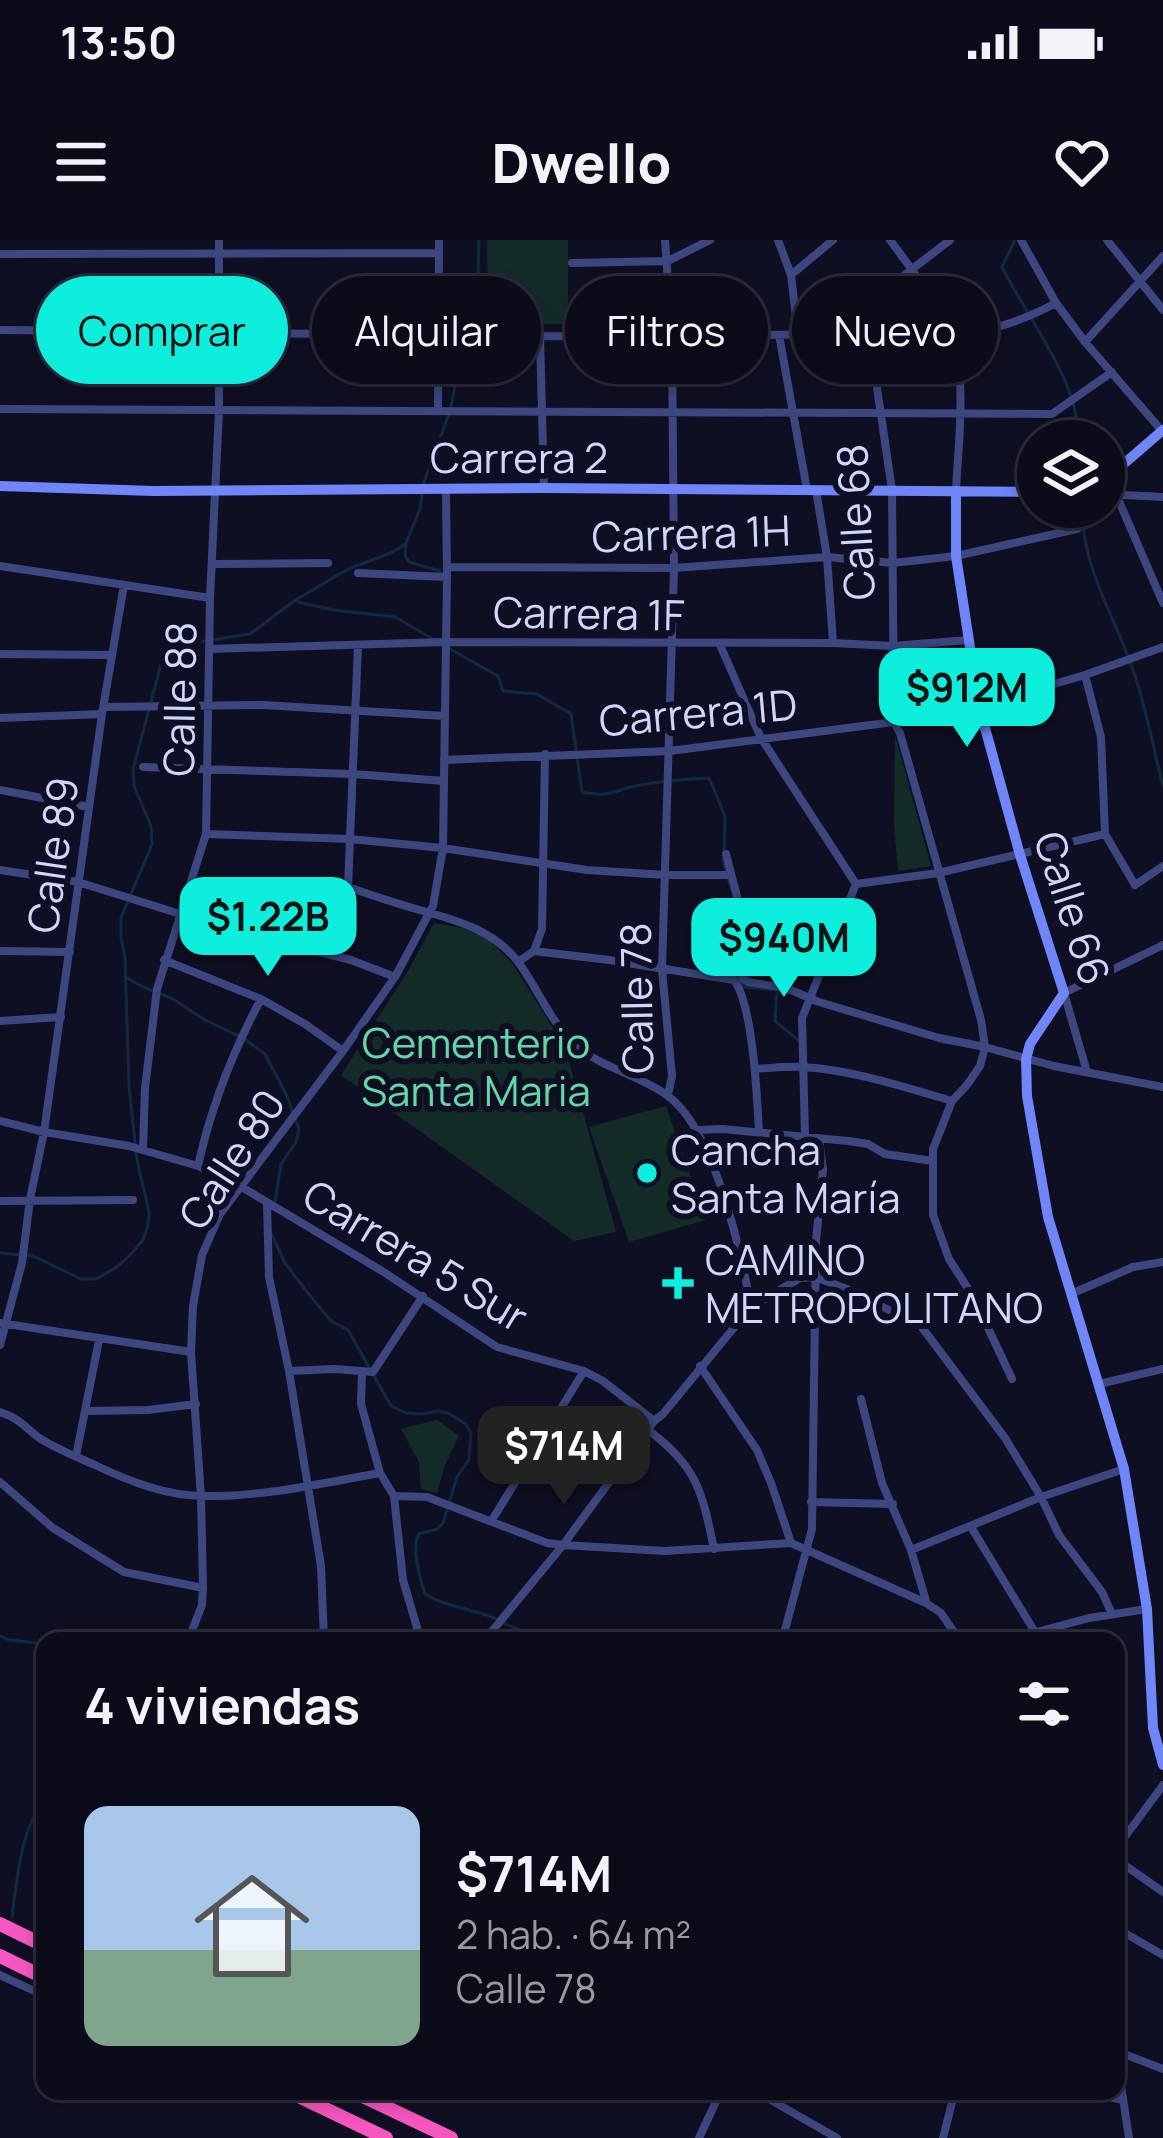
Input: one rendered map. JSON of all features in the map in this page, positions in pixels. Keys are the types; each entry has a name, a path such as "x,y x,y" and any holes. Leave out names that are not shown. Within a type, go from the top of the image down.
{"highway":[{"path":"0,1924 36,1942"},
{"path":"0,1956 36,1974"},
{"path":"307,2100 386,2138"},
{"path":"371,2100 451,2138"}],"street":[{"name":"Calle 88","path":"219,240 219,276"},
{"path":"439,276 440,240"},
{"name":"Calle 78","path":"665,240 669,276"},
{"path":"572,263 668,261 710,240"},
{"path":"778,240 792,282"},
{"path":"791,274 833,240"},
{"path":"890,240 916,276"},
{"path":"901,276 950,240"},
{"path":"1021,240 1056,303 1162,430 1125,463"},
{"path":"1107,240 1163,310"},
{"path":"0,254 439,253"},
{"path":"1085,342 1163,256"},
{"path":"998,328 1022,322 1056,303"},
{"path":"0,330 36,330"},
{"path":"768,335 792,334"},
{"path":"779,335 827,557 833,643"},
{"path":"0,409 1052,414 1112,372"},
{"path":"541,374 544,488"},
{"name":"Calle 88","path":"137,1148 164,960 206,834 218,384"},
{"path":"440,384 440,410"},
{"name":"Calle 78","path":"672,384 674,568 662,970 672,1076 668,1095 708,1149 751,1307"},
{"name":"Calle 68","path":"878,384 892,490 894,722 985,1047"},
{"name":"Calle 66","path":"959,384 956,556 979,706 1087,1072"},
{"name":"Carrera 2","path":"0,486 154,491 1017,492"},
{"name":"Calle 80","path":"192,1632 202,1605 201,1497 191,1352 202,1255 239,1186 395,977 430,914 438,889 443,848 446,490"},
{"path":"1125,496 1163,497"},
{"path":"1125,513 1163,603"},
{"name":"Carrera 1H","path":"358,573 674,568 827,557 893,562 956,556 1077,529"},
{"path":"214,564 328,562"},
{"path":"0,566 210,598"},
{"name":"Calle 89","path":"0,1345 22,1263 44,1132 124,585"},
{"name":"Carrera 1F","path":"209,644 893,646 968,640"},
{"path":"720,645 761,738 856,884"},
{"path":"358,646 347,887 452,917 488,936 518,962 575,1046 668,1095"},
{"name":"Carrera 1D","path":"444,760 670,752 894,722 979,706 1163,647"},
{"path":"0,654 112,655"},
{"path":"1085,675 1101,737 1105,834 1135,885 1163,866"},
{"path":"0,718 208,705 354,708 445,716"},
{"path":"518,962 534,951 542,929 545,754"},
{"path":"142,766 444,782"},
{"path":"0,790 89,807"},
{"path":"206,834 350,839 443,848 544,866 728,875"},
{"path":"856,884 938,873 1105,834"},
{"path":"726,854 740,908 738,980 755,1069 759,1131"},
{"path":"0,870 78,882 179,915 351,960 395,977"},
{"path":"805,1137 802,1018 856,884"},
{"path":"438,889 452,917"},
{"path":"1163,944 1064,993 1037,1031 1026,1059 1027,1096 1048,1217 1124,1469 1148,1609 1153,1728 1163,1765"},
{"path":"0,951 70,952"},
{"path":"534,951 786,988 908,1030 1163,1087"},
{"path":"164,960 261,999 343,1052"},
{"path":"198,1166 206,1127 240,1037 261,999"},
{"path":"0,1021 62,1017"},
{"path":"985,1047 980,1066 952,1101 936,1136 932,1204 938,1235 1012,1379"},
{"path":"755,1069 801,1066 881,1080 952,1101"},
{"name":"Carrera 5 Sur","path":"0,1120 137,1148 198,1166 423,1296 496,1347 584,1371 603,1381 684,1459 702,1500 714,1549"},
{"path":"697,1130 859,1142 886,1154 933,1161"},
{"path":"785,1632 812,1529 816,1241 823,1169 819,1140"},
{"path":"0,1201 133,1200"},
{"path":"267,1202 268,1277 289,1370 321,1566 324,1632"},
{"path":"1071,1294 1133,1267 1163,1262"},
{"path":"491,1632 563,1546 651,1425 751,1307 800,1278 815,1277 921,1326 1005,1438 1042,1497 1059,1535 1102,1592 1112,1614"},
{"path":"418,1632 403,1580 394,1496 380,1473 361,1404 367,1373 423,1296"},
{"path":"3,1323 191,1352"},
{"path":"76,1456 99,1340"},
{"path":"700,1366 757,1450 791,1543"},
{"path":"1099,1384 1163,1369"},
{"path":"289,1370 367,1373"},
{"path":"492,1520 584,1371"},
{"path":"861,1399 882,1483 911,1550 926,1603"},
{"path":"86,1411 196,1403"},
{"path":"0,1412 20,1420 40,1438 144,1486 201,1497 380,1473"},
{"path":"911,1550 1124,1469"},
{"path":"0,1481 53,1528 124,1572 202,1588"},
{"path":"394,1496 427,1497 563,1546 665,1551 791,1543 926,1603 954,1632"},
{"path":"811,1502 892,1504"},
{"path":"970,1527 1034,1632"},
{"path":"1050,1632 1148,1609"},
{"path":"1125,1837 1163,1785"},
{"path":"1125,1865 1163,1892"},
{"path":"1125,1933 1163,1955"},
{"path":"0,1976 36,1992"},
{"path":"1125,2055 1160,2068 1163,2056"},
{"path":"699,2138 717,2100"},
{"path":"771,2100 837,2138"},
{"path":"943,2138 953,2100"},
{"path":"1123,2100 1129,2138"}],"green space":[{"path":"487,240 568,240 565,324 541,324 541,276 487,276"},
{"path":"895,735 931,866 898,871 894,824"},
{"name":"Cementerio Santa Maria","path":"434,923 463,928 489,940 512,963 565,1047 616,1232 574,1241 341,1075"},
{"name":"Cancha Santa María","path":"666,1106 706,1220 629,1242 589,1127"},
{"path":"437,1420 459,1436 437,1493 421,1489 419,1462 401,1429"}],"waterway":[{"path":"423,485 450,411 478,276 479,240"},
{"path":"1015,240 1002,267 1062,374 1077,420"},
{"path":"0,1253 33,1256 81,1279 96,1279 132,1253 148,1225 129,1086 121,918 152,844 133,769 164,653 174,646 250,634 348,569 393,552 406,543 422,494"},
{"path":"1083,528 1093,570 1137,682 1163,786"},
{"path":"406,544 409,562 440,571"},
{"path":"298,602 395,617 431,638"},
{"path":"450,649 498,676 503,691 537,694 571,714 582,792 606,794 709,778 725,816 724,850"},
{"path":"723,860 732,891"},
{"path":"734,900 739,983 777,990 775,1021 798,1040"},
{"path":"127,978 173,999 265,1054 299,1129 281,1164 275,1202"},
{"path":"272,1235 304,1288 331,1321 348,1330 391,1406 406,1413 448,1413 466,1424 471,1433 469,1460 457,1477 443,1523 419,1534 417,1563 425,1594 497,1619"},
{"path":"505,1624 525,1632"},
{"path":"0,1636 36,1643"},
{"path":"12,1916 25,1839 36,1813"}],"place":[{"name":"Cancha Santa María","path":"647,1173"},
{"name":"CAMINO METROPOLITANO","path":"678,1283"}]}
